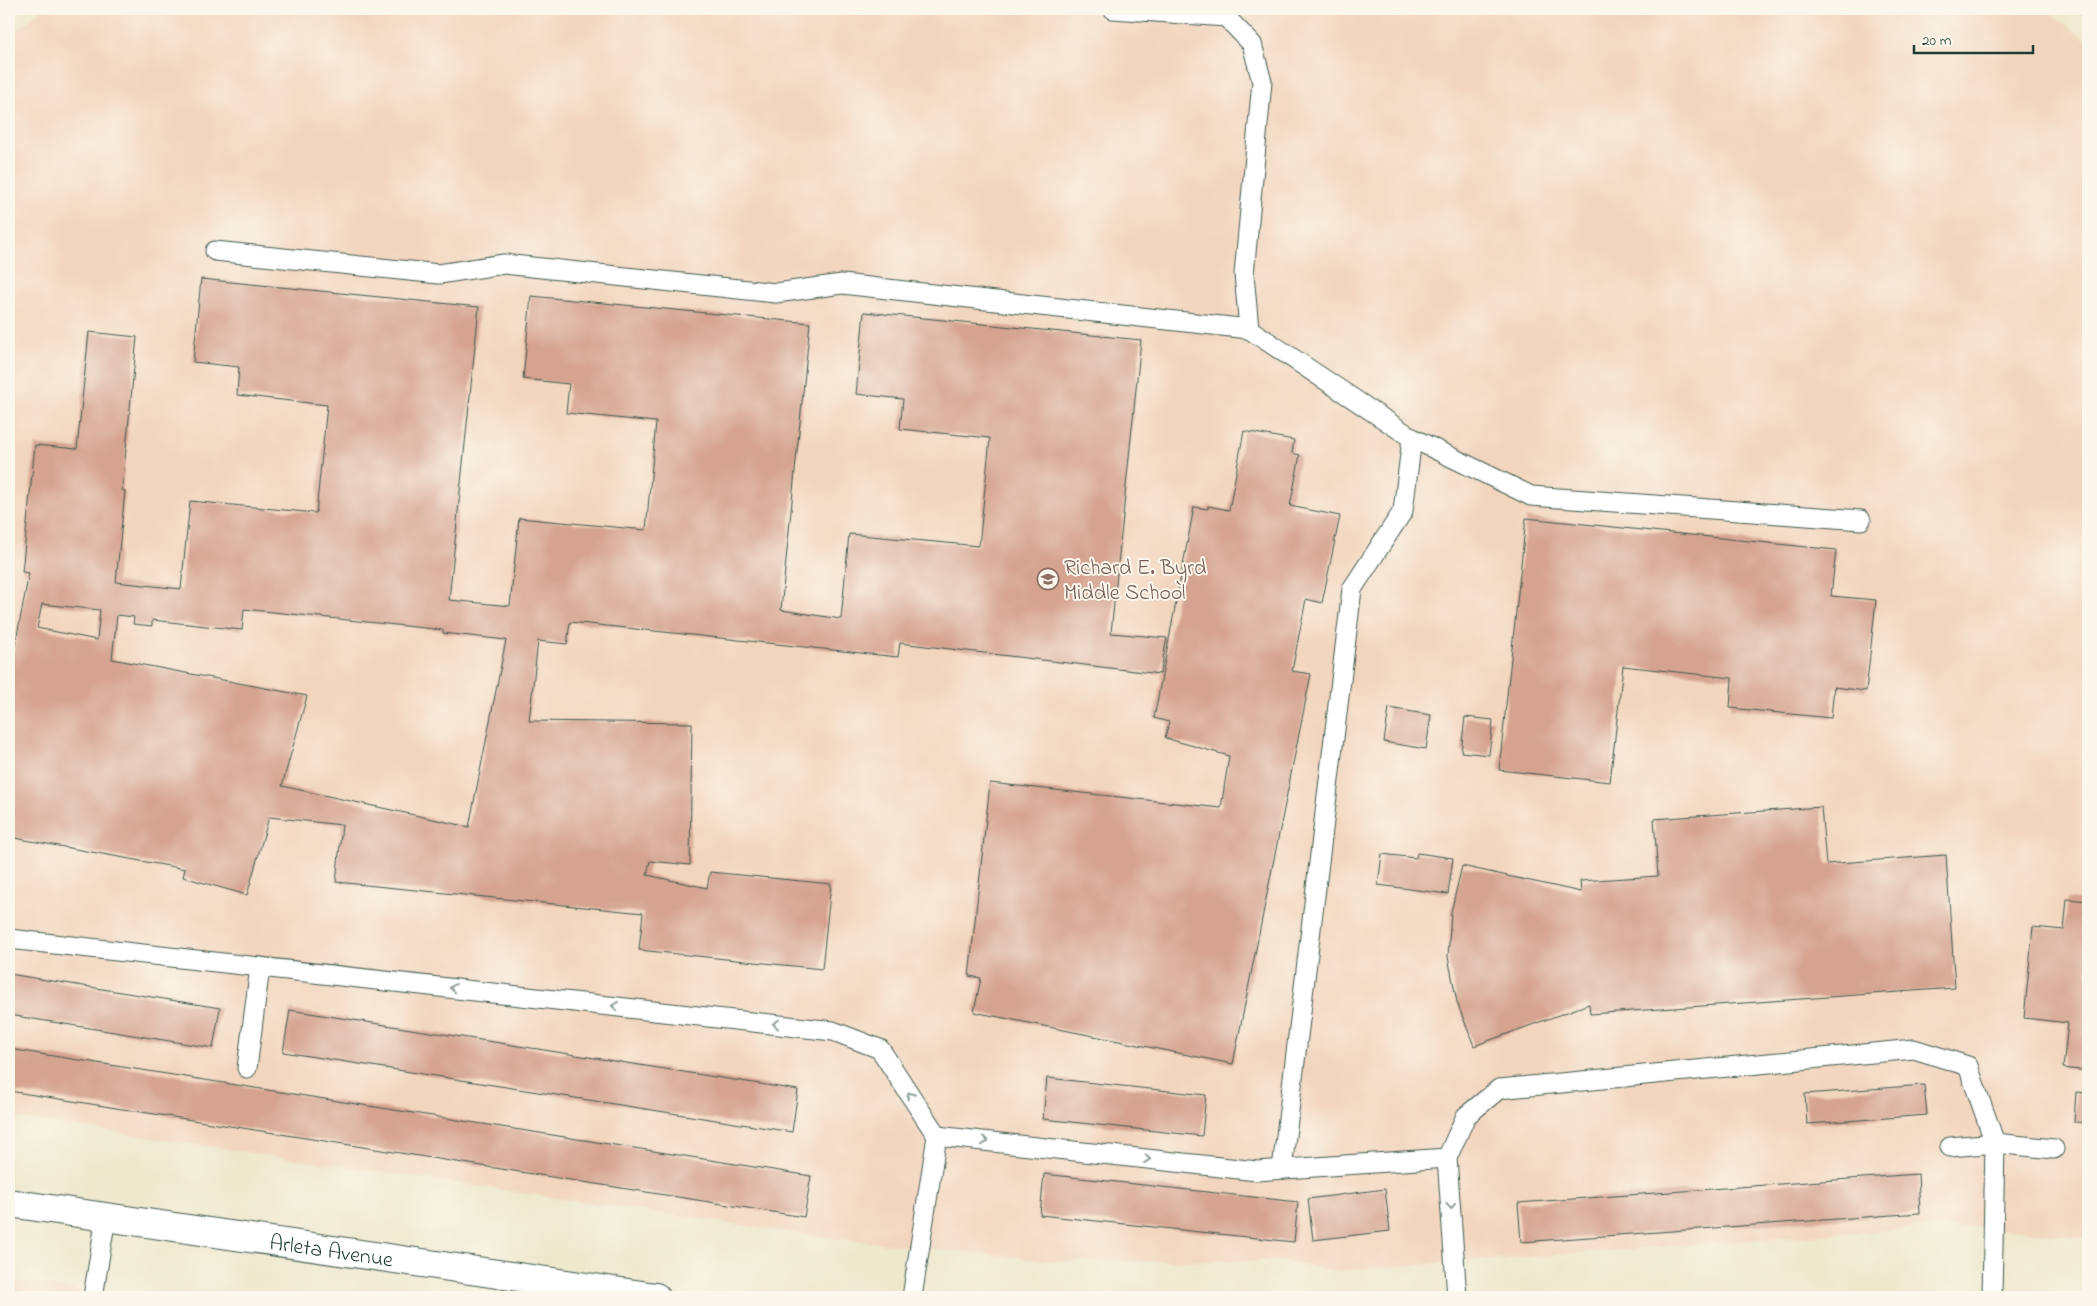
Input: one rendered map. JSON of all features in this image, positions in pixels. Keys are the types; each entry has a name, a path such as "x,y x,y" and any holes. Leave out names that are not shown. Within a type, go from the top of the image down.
{"main road":[{"name":"Arleta Avenue","path":"9,1202 656,1297"}],"lane":[{"path":"1113,9 1226,17 1252,44 1262,82 1244,274 1249,329"},
{"path":"215,251 439,274 504,264 776,293 842,284 1249,329 1412,438 1532,496 1861,520"},
{"path":"1282,1169 1352,589 1403,511 1412,438"},
{"path":"9,939 833,1030 880,1049 937,1136 912,1297"},
{"path":"247,1068 260,967"},
{"path":"1457,1297 1447,1158 1466,1116 1499,1089 1914,1049 1968,1066 1995,1143 1992,1297"},
{"path":"937,1136 1257,1171 1447,1158"},
{"path":"1950,1147 1995,1143 2054,1149"},
{"path":"93,1297 106,1217"}],"shaded area":[{"name":"Richard E. Byrd Middle School","path":"43,9 2045,9 2088,41 2088,1238 2018,1230 1943,1226 1335,1271 1282,1261 1051,1261 821,1237 9,1117 9,37"},
{"path":"9,1280 122,1297 9,1297"}],"building":[{"path":"201,279 479,307 449,600 510,606 519,518 646,530 656,422 566,413 569,384 523,379 531,296 810,323 781,610 841,619 849,534 979,546 990,438 900,429 903,399 856,394 864,312 1141,340 1111,633 1167,638 1160,674 900,643 898,657 570,622 567,644 538,641 529,721 692,723 690,865 650,861 647,875 707,888 710,872 831,884 822,969 639,950 643,913 336,882 342,825 269,817 247,895 183,877 185,869 9,837 9,650 14,651 29,573 22,572 35,445 77,449 89,332 137,337 122,490 125,491 116,582 181,589 190,501 316,513 327,405 237,395 239,367 193,362","holes":["42,604 100,610 97,640 37,628","244,609 443,630 443,633 506,640 469,827 282,786 307,696 112,659 117,615 134,617 133,624 152,626 152,620 242,630"]},
{"path":"1244,431 1294,440 1292,453 1300,455 1290,506 1340,516 1322,603 1306,599 1292,671 1311,674 1233,1064 974,1012 981,978 969,976 990,783 1221,808 1229,756 1165,738 1169,722 1154,718 1194,507 1208,509 1208,506 1229,510"},
{"path":"1526,518 1836,550 1831,596 1876,600 1866,691 1834,687 1831,718 1730,708 1732,678 1623,666 1610,782 1499,770"},
{"path":"1389,708 1431,715 1426,749 1384,742"},
{"path":"1465,717 1493,720 1489,755 1461,752"},
{"path":"1821,807 1826,864 1946,855 1955,988 1590,1014 1589,1004 1474,1046 1457,1002 1448,957 1451,912 1462,866 1581,892 1580,881 1658,876 1654,819"},
{"path":"1417,853 1453,858 1448,894 1378,885 1382,854 1416,858"},
{"path":"2067,899 2088,901 2088,1071 2063,1068 2068,1023 2024,1018 2033,927 2064,930"},
{"path":"9,974 220,1008 213,1048 9,1015"},
{"path":"290,1010 798,1090 792,1132 283,1052"},
{"path":"9,1049 811,1176 804,1217 9,1091"},
{"path":"1047,1078 1206,1095 1202,1136 1043,1119"},
{"path":"1924,1085 1927,1115 1807,1124 1805,1094"},
{"path":"2076,1092 2088,1093 2088,1123 2074,1122"},
{"path":"1044,1174 1298,1202 1294,1242 1040,1215"},
{"path":"1918,1174 1920,1213 1521,1242 1518,1203"},
{"path":"1385,1189 1390,1231 1313,1240 1308,1199"}],"place":[{"name":"Richard E. Byrd Middle School","path":"1048,579"}]}
